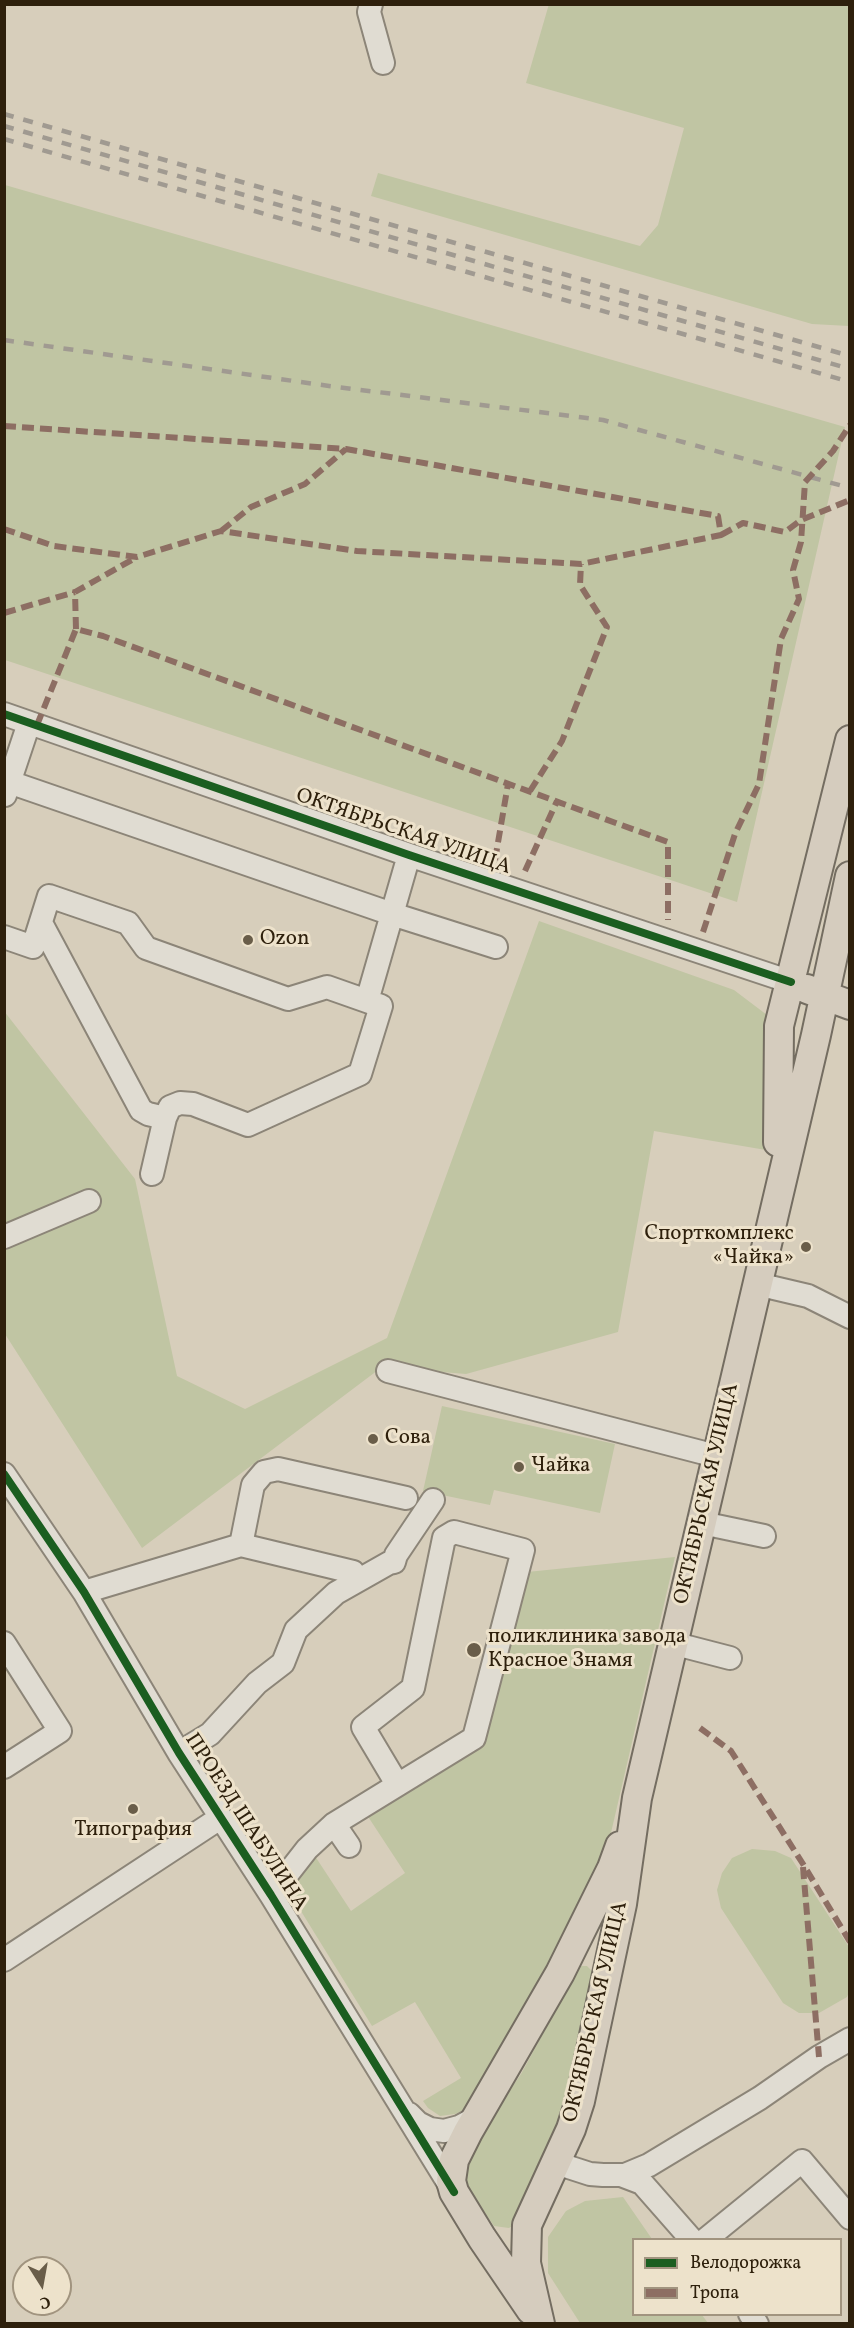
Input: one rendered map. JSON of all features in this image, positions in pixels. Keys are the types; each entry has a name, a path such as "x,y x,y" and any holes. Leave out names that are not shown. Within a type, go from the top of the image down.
{"main road":[{"path":"791,982 849,740"},
{"path":"837,1001 849,876"},
{"name":"ОКТЯБРЬСКАЯ УЛИЦА","path":"540,2324 526,2263 527,2225 556,2163 580,2101 622,1904 637,1798 778,1189 837,1001 791,982 779,1026 778,1189"},
{"name":"ОКТЯБРЬСКАЯ УЛИЦА","path":"454,2192 451,2181 454,2160 560,1973 588,1918 612,1868 637,1798"},
{"name":"ПРОЕЗД ШАБУЛИНА","path":"454,2192 540,2324"},
{"path":"482,2238 508,2241 527,2225"}],"street":[{"path":"371,4 369,12 383,63"},
{"name":"ОКТЯБРЬСКАЯ УЛИЦА","path":"4,714 409,855 791,982"},
{"path":"29,723 7,789 496,947"},
{"path":"367,1001 409,855"},
{"path":"4,937 33,947 49,896 128,923 146,948 288,999 327,987 381,1006 360,1074 248,1125 186,1103 170,1107 165,1118 152,1174"},
{"path":"40,923 141,1110 165,1118"},
{"path":"4,1237 89,1201"},
{"path":"757,1284 808,1296 849,1317"},
{"path":"388,1371 716,1455"},
{"path":"241,1545 253,1485 264,1472 278,1469 406,1498"},
{"name":"ПРОЕЗД ШАБУЛИНА","path":"4,1474 84,1593 179,1753 271,1895 454,2192"},
{"path":"179,1753 210,1734 257,1683 283,1663 296,1630 336,1593 389,1563 394,1563 396,1555 433,1500"},
{"path":"702,1523 764,1536"},
{"path":"271,1895 307,1849 334,1824 474,1738 523,1550 454,1532 444,1538 413,1688 363,1726 397,1784"},
{"path":"84,1593 241,1545 353,1572"},
{"path":"4,1643 60,1731 4,1767"},
{"path":"672,1643 730,1658"},
{"path":"4,1960 220,1818"},
{"path":"334,1824 349,1846"},
{"path":"556,2163 590,2175 621,2175 649,2165 760,2098 849,2039"},
{"path":"401,2107 418,2123 430,2129 444,2131 459,2127 477,2117"},
{"path":"707,2238 802,2161 849,2218"},
{"path":"621,2175 642,2183 690,2238"}],"green space":[{"path":"549,4 849,5 849,326 812,324 371,196 378,173 640,246 658,225 684,128 526,83"},
{"path":"5,185 845,427 737,902 5,660"},
{"path":"539,921 734,990 767,1015 769,1050 766,1150 654,1131 618,1332 466,1374 382,1367 142,1548 5,1334 4,1011 135,1179 177,1376 245,1409 387,1338"},
{"name":"Чайка","path":"442,1406 615,1444 600,1513 494,1490 490,1505 423,1491"},
{"path":"675,1557 607,1850 579,1910 470,2108 455,2114 440,2116 428,2108 423,2101 461,2078 415,2002 372,2026 283,1882 311,1850 351,1911 405,1873 365,1812 475,1742 527,1572"},
{"path":"752,1849 775,1851 791,1858 849,1947 847,1997 819,2013 799,2013 783,2003 721,1908 717,1890 722,1873 732,1858"},
{"path":"580,1966 587,1966 593,1972 564,2112 515,2224 509,2228 494,2226 467,2186 462,2173 467,2154 521,2074"},
{"path":"623,2197 651,2238 632,2238 632,2316 703,2316 708,2323 580,2323 548,2273 548,2237 566,2211 585,2201"}],"railway":[{"path":"4,114 850,356"},
{"path":"4,126 850,369"},
{"path":"4,139 850,382"},
{"path":"4,340 329,386 603,420 850,488"}],"marked path":[{"path":"703,932 735,834 759,784 781,639 799,599 793,570 801,542 805,482 833,451 850,425"},
{"path":"4,426 346,449 718,516 721,535 581,564 357,551 221,531 137,557 54,546 4,529"},
{"path":"221,531 251,507 305,484 346,449"},
{"path":"721,535 743,523 785,532 801,520 850,500"},
{"path":"76,629 75,592 137,557"},
{"path":"530,791 562,741 607,627 580,585 581,564"},
{"path":"4,613 75,592"},
{"path":"37,725 76,629 103,636 668,842 668,920"},
{"path":"495,860 508,784"},
{"path":"525,871 557,801"},
{"path":"700,1728 731,1751 850,1942"},
{"path":"803,1867 819,2057"}],"cycle path":[{"path":"4,714 409,855 791,982"},
{"path":"4,1474 84,1592 179,1753 271,1895 454,2192"}],"place":[{"name":"Ozon","path":"248,940"},
{"name":"Спорткомплекс «Чайка»","path":"806,1247"},
{"name":"Сова","path":"373,1439"},
{"name":"Чайка","path":"519,1467"},
{"name":"поликлиника завода Красное Знамя","path":"474,1650"},
{"name":"Типография","path":"133,1809"}]}
